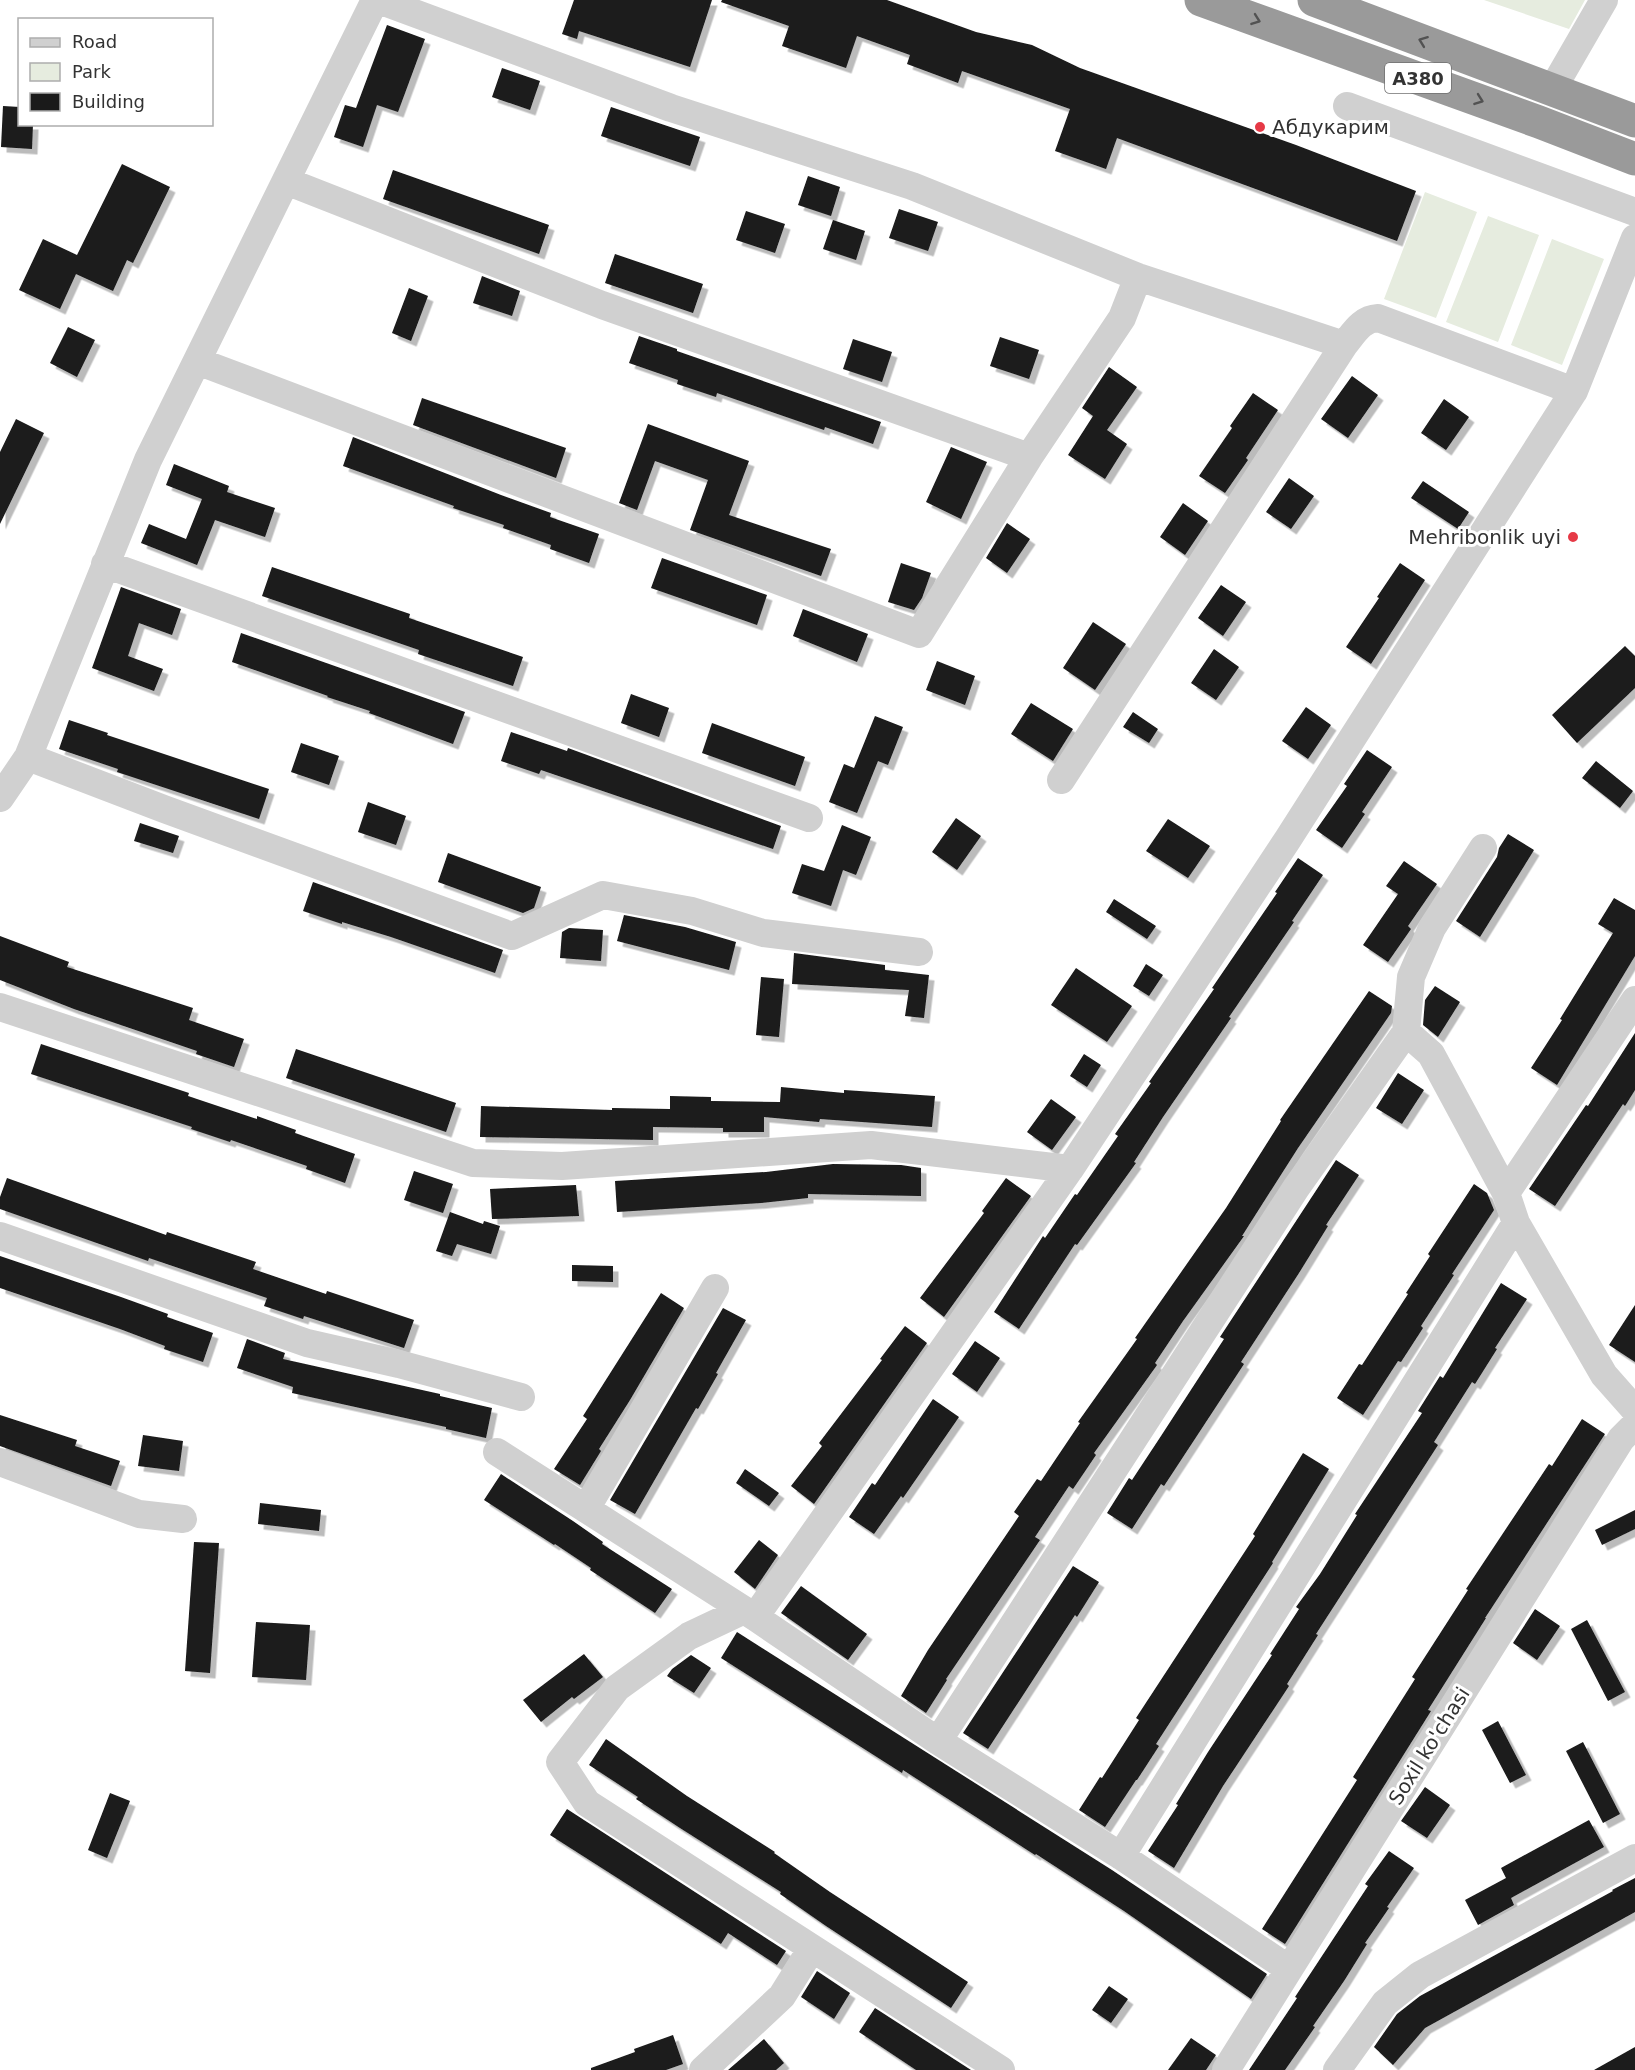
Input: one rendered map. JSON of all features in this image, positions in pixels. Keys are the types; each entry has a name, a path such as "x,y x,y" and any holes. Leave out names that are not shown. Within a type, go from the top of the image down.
{"highway":[{"name":"A380","path":"1201,0 1635,159"},
{"name":"A380","path":"1318,1 1635,121"},
{"path":"1539,122 1552,90"}],"street":[{"path":"0,798 28,757 148,460 377,0 671,108 912,186 1138,277 1344,345"},
{"path":"1552,90 1604,0"},
{"path":"1347,106 1635,212"},
{"path":"286,181 602,305 1029,456"},
{"path":"989,2067 812,1948 587,1803 560,1762 617,1688 689,1636 749,1614 1070,1169 1288,838 1574,391 1635,238"},
{"path":"197,361 920,634 1029,456 1122,318 1138,277"},
{"path":"1061,780 1344,345 1363,322 1377,318 1574,391"},
{"path":"105,564 809,818"},
{"path":"28,757 512,936 603,895 692,911 763,933 919,952"},
{"path":"938,1741 1296,1188 1406,1032 1411,977 1432,928 1483,848"},
{"path":"1506,1193 1635,1000"},
{"path":"0,1007 473,1163 562,1166 871,1145 1070,1169"},
{"path":"1406,1032 1431,1054 1506,1193 1516,1223 1604,1375 1635,1410"},
{"path":"1121,1856 1516,1223"},
{"path":"0,1236 307,1342 521,1397"},
{"path":"586,1509 715,1288"},
{"name":"Soxil ko'chasi","path":"1226,2070 1615,1449 1635,1425"},
{"path":"497,1452 749,1614 938,1741 1121,1856 1289,1969"},
{"path":"0,1462 140,1514 183,1519"},
{"path":"1338,2070 1385,2003 1420,1976 1635,1858"},
{"path":"703,2070 782,1996 812,1948"}],"green space":[{"path":"1484,0 1585,0 1569,29"},
{"path":"1425,192 1477,212 1436,318 1384,299"},
{"path":"1488,216 1539,235 1498,342 1446,322"},
{"path":"1552,239 1604,259 1562,365 1511,345"}],"building":[{"path":"574,0 712,0 690,67 579,31 577,39 562,34"},
{"path":"722,0 887,0 976,32 1032,45 1080,68 1296,145 1416,191 1397,241 1117,138 1106,169 1055,151 1070,109 962,71 958,83 907,64 910,55 857,36 846,68 782,46 789,26 721,2"},
{"path":"387,25 425,39 398,112 377,105 363,147 334,137 345,105 356,108"},
{"path":"502,68 540,81 530,110 492,97"},
{"path":"3,106 18,107 18,126 33,126 32,149 1,147"},
{"path":"611,107 700,137 690,166 601,136"},
{"path":"122,164 170,187 133,263 127,260 113,291 76,274 60,309 19,290 43,239 77,255"},
{"path":"393,170 549,225 539,254 383,199"},
{"path":"808,176 840,187 831,216 798,205"},
{"path":"899,209 938,222 928,251 889,238"},
{"path":"746,211 785,224 775,253 736,240"},
{"path":"833,220 865,231 856,260 823,249"},
{"path":"615,254 703,284 693,313 605,283"},
{"path":"482,276 520,291 512,316 473,303"},
{"path":"409,288 428,296 411,341 392,333"},
{"path":"68,327 95,340 77,377 50,363"},
{"path":"639,336 881,422 873,444 825,427 824,430 717,393 716,397 677,384 678,380 629,363"},
{"path":"1000,337 1039,350 1029,379 990,366"},
{"path":"853,339 892,352 882,382 843,369"},
{"path":"1109,367 1137,387 1107,430 1127,444 1105,479 1068,455 1093,416 1082,408"},
{"path":"1352,376 1378,395 1348,438 1321,419"},
{"path":"1253,393 1278,410 1225,493 1199,476"},
{"path":"422,398 566,448 556,478 413,425"},
{"path":"1444,399 1469,417 1446,450 1421,433"},
{"path":"16,419 44,433 0,524 0,452"},
{"path":"648,424 749,461 729,515 831,549 821,576 690,530 708,480 655,461 637,510 619,503"},
{"path":"353,437 551,513 550,517 599,534 589,563 550,549 551,545 503,528 504,525 343,466"},
{"path":"951,447 987,462 961,519 926,502"},
{"path":"174,464 229,486 227,492 275,508 265,537 215,520 197,565 141,543 149,524 186,539 202,499 166,485"},
{"path":"1289,478 1314,496 1291,529 1266,512"},
{"path":"1423,481 1469,512 1458,529 1411,498"},
{"path":"1183,503 1208,521 1185,555 1160,537"},
{"path":"1007,523 1030,539 1007,573 986,558"},
{"path":"662,558 767,595 757,625 651,588"},
{"path":"901,563 931,573 922,598 914,610 888,602"},
{"path":"1400,563 1425,580 1371,664 1346,647"},
{"path":"272,567 410,614 409,618 523,657 513,686 418,654 419,650 262,596"},
{"path":"1221,585 1246,602 1223,636 1198,618"},
{"path":"121,587 181,609 172,635 139,623 128,656 163,669 154,691 92,668"},
{"path":"803,609 868,634 857,662 793,636"},
{"path":"1093,622 1126,644 1095,690 1063,668"},
{"path":"241,633 465,712 453,744 369,713 370,711 232,662"},
{"path":"1625,646 1635,656 1635,688 1577,743 1552,715"},
{"path":"1214,649 1239,667 1216,700 1191,683"},
{"path":"937,661 975,676 965,705 926,690"},
{"path":"631,694 669,708 659,737 621,723"},
{"path":"1031,703 1073,729 1053,761 1011,734"},
{"path":"1306,707 1331,725 1308,759 1282,741"},
{"path":"1133,712 1158,729 1149,743 1123,727"},
{"path":"875,716 903,727 888,765 878,761 857,813 829,802 844,764 854,768"},
{"path":"69,720 269,789 259,819 117,772 118,769 59,749"},
{"path":"712,723 805,757 795,786 702,753"},
{"path":"511,732 567,751 568,748 781,826 773,849 541,770 539,774 501,761"},
{"path":"301,743 339,756 329,785 291,772"},
{"path":"1367,750 1392,767 1362,812 1365,814 1342,848 1316,830 1347,786 1344,784"},
{"path":"1596,761 1633,791 1620,808 1582,778"},
{"path":"368,802 406,816 396,845 358,832"},
{"path":"956,818 981,836 957,870 932,852"},
{"path":"1168,819 1210,846 1188,878 1146,851"},
{"path":"140,823 179,836 173,853 134,841"},
{"path":"842,825 871,837 856,875 843,870 831,906 792,893 802,864 824,871"},
{"path":"1508,834 1534,850 1480,937 1456,921 1497,857 1499,848"},
{"path":"448,853 541,887 534,908 523,913 438,882"},
{"path":"1298,858 1323,875 1229,1017 1231,1018 1163,1117 1134,1162 1136,1163 1077,1245 1075,1244 1019,1329 994,1312 1043,1236 1045,1238 1118,1136 1115,1134 1214,989 1212,988"},
{"path":"1404,861 1437,884 1408,926 1411,929 1388,962 1363,945 1398,894 1386,886"},
{"path":"313,882 503,950 495,973 391,937 303,911"},
{"path":"1614,898 1635,910 1635,956 1557,1085 1531,1068 1613,933 1598,924"},
{"path":"1114,899 1156,926 1147,939 1106,912"},
{"path":"624,915 685,927 736,942 729,970 617,941"},
{"path":"569,928 603,930 601,961 560,958 562,932"},
{"path":"0,936 69,962 67,967 193,1008 189,1020 244,1039 234,1067 196,1054 197,1051 74,1009 0,980"},
{"path":"794,953 885,965 885,970 929,975 924,1018 905,1016 909,990 792,984"},
{"path":"1146,964 1163,975 1149,996 1133,986"},
{"path":"1076,968 1132,1006 1107,1042 1051,1005"},
{"path":"761,977 784,979 779,1037 756,1035"},
{"path":"1435,986 1460,1002 1438,1037 1423,1025 1425,1000"},
{"path":"1369,991 1392,1006 1391,1013 1298,1148 1242,1236 1244,1236 1155,1363 1157,1365 1094,1453 1096,1455 1073,1489 1069,1486 1035,1537 1040,1540 946,1679 926,1713 901,1696 928,1650 1019,1516 1014,1512 1037,1479 1041,1481 1080,1423 1078,1422 1226,1208 1280,1120"},
{"path":"1635,1033 1635,1090 1625,1106 1623,1104 1555,1206 1529,1189 1586,1105 1588,1106"},
{"path":"41,1044 189,1093 188,1096 257,1119 257,1116 296,1130 295,1133 355,1154 345,1183 306,1169 307,1166 31,1074"},
{"path":"296,1049 456,1103 446,1132 286,1078"},
{"path":"1084,1054 1101,1065 1087,1087 1070,1076"},
{"path":"1398,1073 1424,1090 1402,1124 1376,1108"},
{"path":"781,1087 844,1093 844,1090 935,1096 932,1127 764,1117 764,1132 723,1132 723,1128 653,1127 653,1140 480,1137 481,1106 612,1110 612,1108 670,1109 670,1096 711,1097 711,1101 780,1102"},
{"path":"1051,1099 1076,1117 1052,1150 1027,1132"},
{"path":"1336,1160 1359,1175 1241,1362 1244,1364 1164,1486 1161,1484 1132,1529 1107,1513 1129,1478 1132,1480 1224,1339 1220,1337"},
{"path":"833,1164 901,1165 921,1168 921,1196 808,1194 808,1198 761,1203 617,1212 615,1181 766,1172"},
{"path":"414,1171 453,1184 443,1213 404,1200"},
{"path":"7,1178 166,1235 167,1232 256,1262 253,1269 414,1320 404,1348 304,1316 303,1319 264,1306 267,1298 149,1258 148,1261 0,1209 0,1197"},
{"path":"1006,1178 1031,1196 944,1317 920,1298 984,1213 982,1211"},
{"path":"1474,1184 1487,1193 1494,1210 1452,1274 1454,1275 1421,1326 1423,1328 1401,1362 1398,1361 1363,1415 1337,1398 1359,1364 1362,1365 1408,1294 1406,1293 1430,1256 1428,1254"},
{"path":"576,1185 579,1216 492,1219 490,1189"},
{"path":"450,1212 483,1224 484,1221 500,1226 491,1254 457,1244 452,1256 436,1251"},
{"path":"0,1256 121,1297 168,1314 167,1317 213,1333 203,1362 164,1349 165,1346 120,1329 0,1288"},
{"path":"572,1265 613,1266 613,1282 572,1281"},
{"path":"1501,1283 1527,1299 1475,1384 1472,1382 1434,1442 1438,1445 1316,1634 1318,1635 1287,1684 1289,1686 1223,1786 1174,1868 1148,1851 1178,1805 1176,1804 1208,1752 1272,1655 1270,1654 1299,1609 1296,1607 1320,1574 1357,1515 1355,1514 1422,1413 1418,1411 1440,1376 1443,1378"},
{"path":"661,1293 684,1308 599,1449 601,1451 580,1485 554,1469 587,1419 583,1416"},
{"path":"1635,1305 1635,1362 1609,1345"},
{"path":"723,1308 746,1320 698,1409 696,1408 635,1514 610,1500"},
{"path":"905,1326 927,1343 814,1504 791,1486 822,1446 819,1443"},
{"path":"247,1339 285,1353 283,1359 492,1408 486,1438 292,1393 293,1387 237,1368"},
{"path":"975,1341 1000,1358 977,1392 952,1374"},
{"path":"933,1399 959,1417 903,1498 901,1496 874,1534 849,1517 872,1483 875,1485"},
{"path":"0,1415 77,1440 75,1446 120,1461 111,1486 0,1446"},
{"path":"1582,1419 1605,1434 1485,1618 1428,1710 1431,1711 1285,1944 1262,1929 1357,1780 1353,1777 1415,1679 1412,1677 1468,1590 1466,1589 1549,1464 1552,1466"},
{"path":"143,1435 183,1441 179,1471 138,1466"},
{"path":"1303,1453 1329,1469 1273,1563 1156,1744 1159,1746 1105,1827 1079,1810 1100,1777 1102,1778 1139,1720 1136,1718 1255,1536 1253,1534"},
{"path":"745,1469 779,1493 769,1506 736,1483"},
{"path":"501,1474 672,1589 655,1613 555,1544 484,1500"},
{"path":"260,1503 321,1510 319,1531 258,1524"},
{"path":"1635,1510 1635,1529 1602,1545 1595,1530"},
{"path":"759,1540 778,1555 755,1589 734,1572"},
{"path":"194,1542 219,1543 210,1673 185,1671"},
{"path":"1073,1566 1099,1582 988,1749 963,1733"},
{"path":"801,1586 867,1634 848,1660 781,1613"},
{"path":"1535,1609 1560,1626 1537,1660 1513,1643"},
{"path":"1587,1620 1625,1692 1608,1701 1571,1629"},
{"path":"256,1622 310,1625 306,1680 252,1677"},
{"path":"737,1632 1112,1870 1267,1974 1251,1999 1124,1911 1036,1854 903,1770 902,1773 721,1658"},
{"path":"584,1654 603,1677 574,1699 572,1697 541,1722 523,1700"},
{"path":"691,1655 711,1668 694,1693 667,1676 672,1669"},
{"path":"1498,1721 1526,1775 1510,1783 1482,1730"},
{"path":"606,1739 687,1796 775,1852 830,1892 968,1982 951,2008 826,1926 780,1894 781,1892 636,1799 638,1797 589,1765"},
{"path":"1583,1742 1620,1814 1603,1823 1566,1751"},
{"path":"1425,1787 1450,1805 1427,1838 1401,1821"},
{"path":"110,1793 130,1801 107,1858 88,1850"},
{"path":"567,1809 786,1951 777,1965 728,1933 721,1944 550,1835"},
{"path":"1589,1820 1604,1847 1511,1898 1514,1905 1478,1925 1465,1900 1506,1878 1501,1868"},
{"path":"1389,1851 1414,1868 1387,1907 1389,1908 1365,1943 1367,1944 1344,1981 1313,2026 1315,2027 1285,2070 1249,2070 1368,1886 1365,1884"},
{"path":"1635,1878 1635,1912 1425,2028 1393,2065 1374,2047 1397,2014 1420,1996"},
{"path":"817,1971 850,1993 834,2019 801,1997"},
{"path":"1109,1986 1128,1999 1111,2023 1092,2010"},
{"path":"875,2008 971,2070 916,2070 859,2032"},
{"path":"673,2035 683,2064 666,2070 591,2070 591,2068 635,2052 634,2049"},
{"path":"1191,2038 1216,2055 1206,2070 1168,2070"},
{"path":"764,2039 784,2063 776,2070 728,2070"},
{"path":"1635,2047 1635,2070 1594,2070"}],"place":[{"name":"Абдукарим","path":"1260,127"},
{"name":"Mehribonlik uyi","path":"1573,537"}]}
